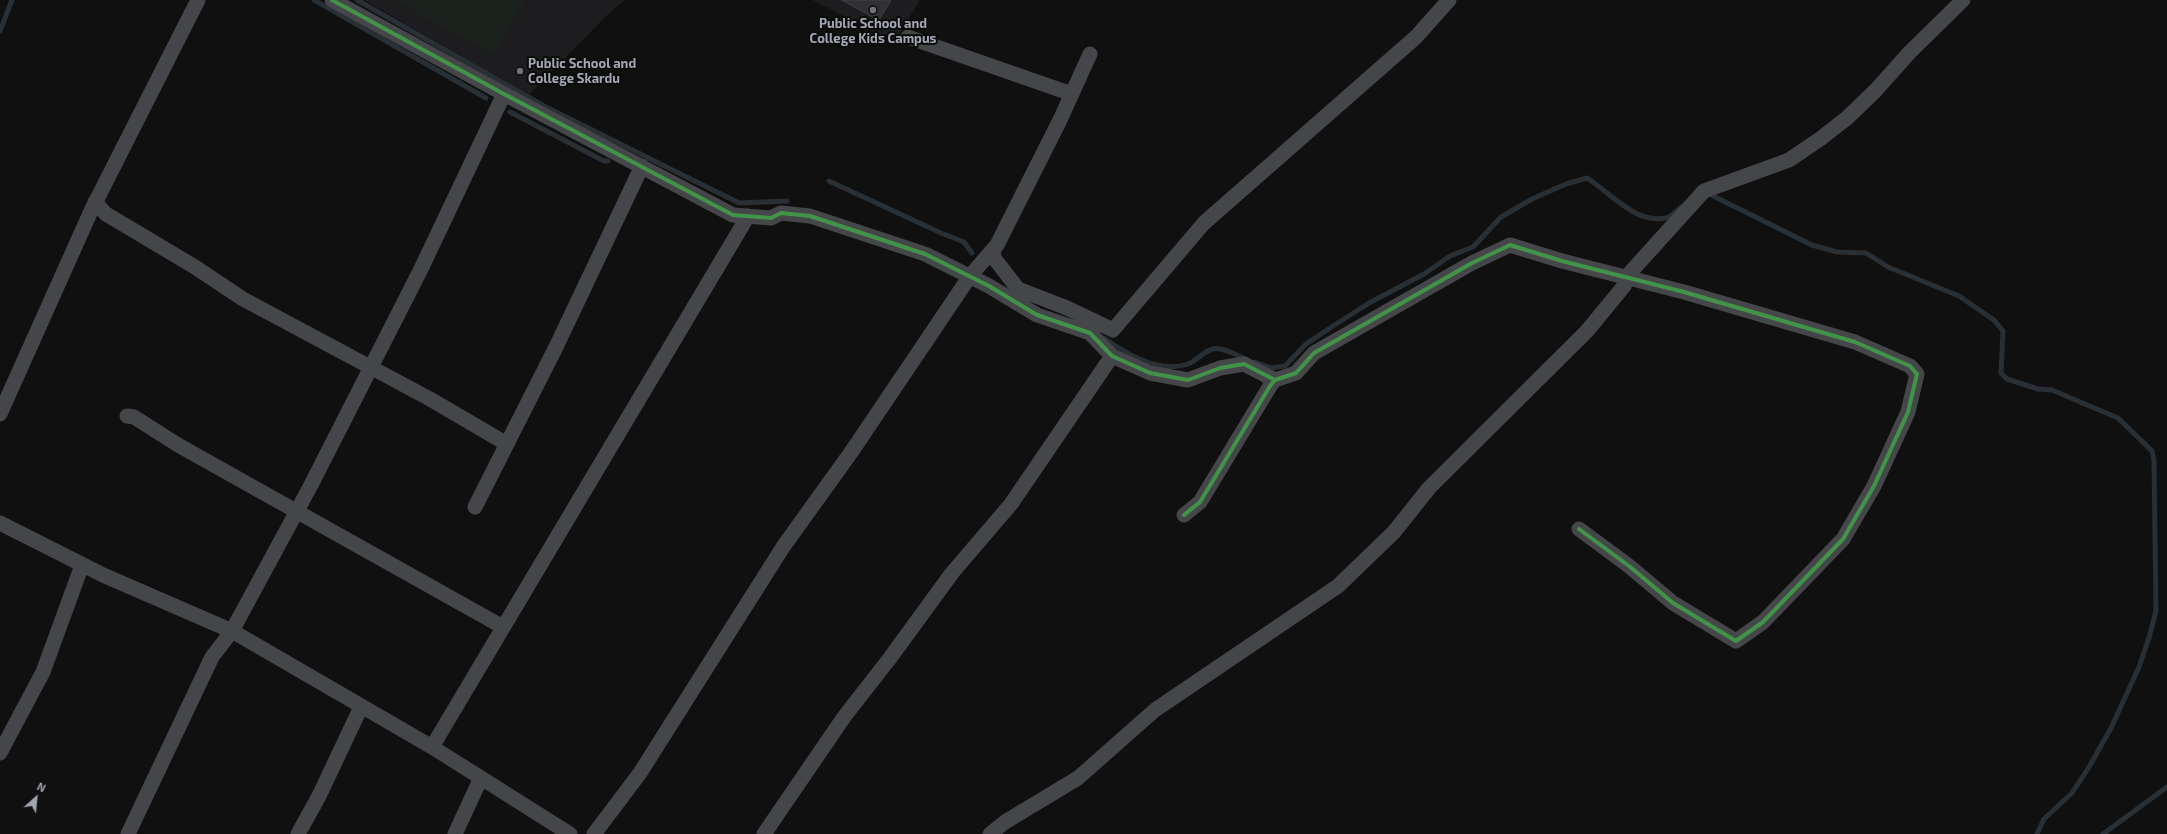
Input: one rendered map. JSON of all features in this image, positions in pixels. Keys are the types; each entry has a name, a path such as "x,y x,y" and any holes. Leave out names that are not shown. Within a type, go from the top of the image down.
{"street":[{"path":"0,414 95,202 198,0"},
{"path":"332,0 504,94 733,214 771,218 781,214 810,216 925,254 970,276 1037,315 1090,333 1112,356 1150,372 1188,380 1220,368 1244,364 1276,380"},
{"path":"993,250 994,258 1018,289 1067,308 1113,330 1204,223 1416,37 1449,0"},
{"path":"990,834 1005,822 1078,778 1155,710 1338,586 1394,532 1429,488 1587,331 1624,286 1627,276 1704,191 1789,160 1820,139 1876,90 1909,53 1962,0"},
{"path":"908,37 1072,94"},
{"path":"594,834 640,773 783,547 852,451 970,276 993,250 1072,94 1090,54"},
{"path":"128,834 212,657 232,631 297,510 421,269 504,94"},
{"path":"475,507 556,347 642,166"},
{"path":"95,202 106,214 195,267 243,299 430,399 507,444"},
{"path":"432,747 748,216"},
{"path":"1184,515 1200,502 1270,386 1276,380 1296,373 1314,353 1354,329 1472,263 1510,244 1562,261 1627,276 1855,342 1910,366 1917,374 1908,412 1874,486 1844,539 1763,622 1736,641 1673,603 1629,566 1579,529"},
{"path":"764,834 844,717 890,658 952,572 1011,504 1112,356"},
{"path":"127,416 134,417 184,448 297,510 503,627"},
{"path":"0,523 82,565 232,631 432,747 570,834"},
{"path":"0,753 43,672 82,565"},
{"path":"298,834 319,796 361,707"},
{"path":"455,834 481,778"}],"shaded area":[{"name":"Public School and College Skardu","path":"364,0 625,0 609,13 529,95"},
{"path":"392,0 525,0 494,54"},
{"path":"813,0 920,0 894,43"}],"building":[{"name":"Public School and College Kids Campus","path":"842,0 891,0 879,20"}],"waterway":[{"path":"0,31 12,0"},
{"path":"314,0 486,98"},
{"path":"357,0 544,106 739,203 787,201"},
{"path":"510,112 604,161 608,161"},
{"path":"1255,362 1271,368 1285,366 1306,344 1369,303 1424,274 1450,256 1473,247 1501,217 1532,199 1566,184 1587,178 1624,206 1634,212 1655,219 1666,218 1681,207"},
{"path":"829,181 941,233 964,242 972,253"},
{"path":"1707,193 1812,245 1837,252 1866,253 1888,267 1959,296 1994,320 2003,331 2001,373 2007,379 2038,389 2052,390 2118,418 2152,451 2154,460 2156,611 2149,638 2139,667 2111,728 2089,767 2072,793 2044,819 2037,834"},
{"path":"1104,338 1122,350 1144,361 1166,366 1188,364 1207,351 1215,349 1227,351 1246,359"},
{"path":"2103,834 2167,787"}],"cycle path":[{"path":"332,0 504,94 733,215 771,218 781,213 810,216 925,254 989,286 1037,315 1090,333 1112,356 1150,373 1188,380 1220,368 1244,364 1275,380"},
{"path":"1184,515 1200,502 1275,380 1296,373 1314,353 1472,263 1510,245 1562,261 1684,292 1855,342 1910,366 1917,374 1908,412 1874,486 1843,539 1763,622 1736,641 1673,603 1629,566 1579,529"}],"place":[{"name":"Public School and College Kids Campus","path":"873,10"},
{"name":"Public School and College Skardu","path":"520,71"}]}
